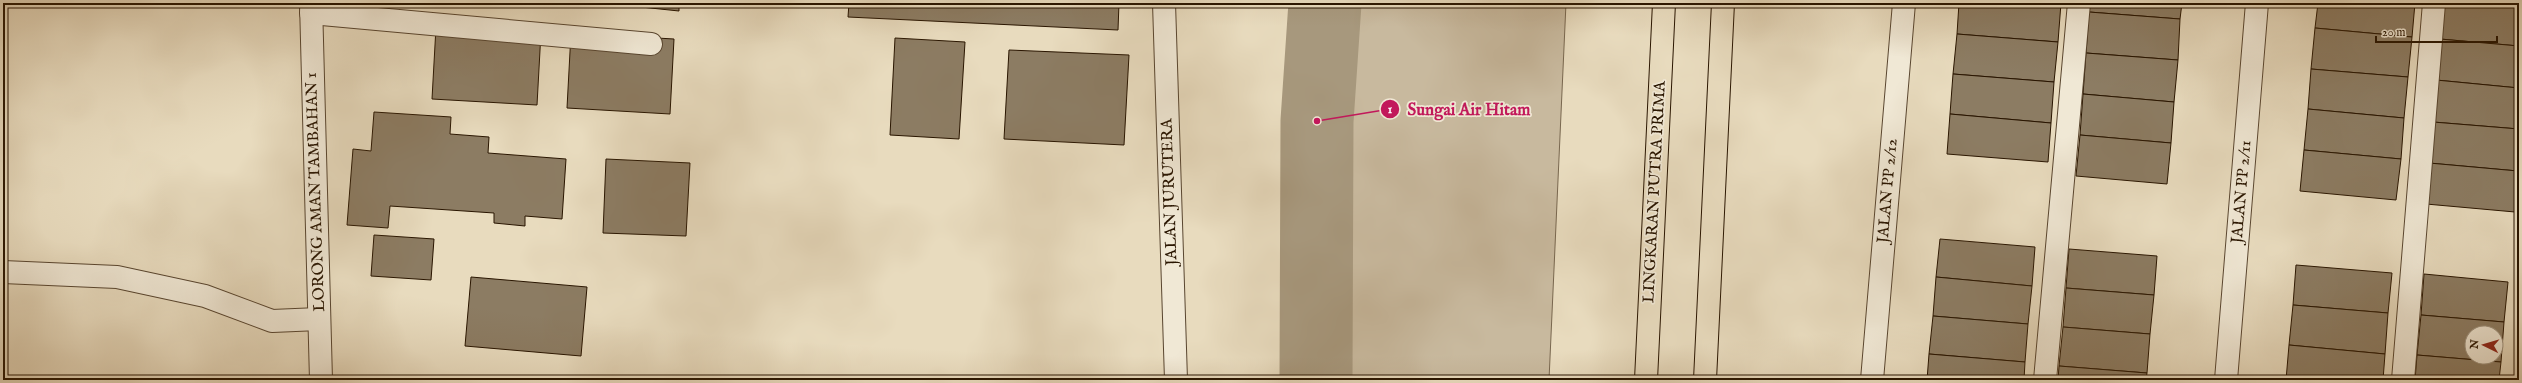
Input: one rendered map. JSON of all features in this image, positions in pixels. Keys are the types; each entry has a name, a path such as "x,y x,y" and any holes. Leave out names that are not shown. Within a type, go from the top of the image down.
{"main road":[{"name":"LINGKARAN PUTRA PRIMA","path":"1646,380 1664,3"},
{"path":"1705,380 1723,3"}],"street":[{"name":"JALAN JURUTERA","path":"1164,3 1176,380"},
{"name":"JALAN PP 2/12","path":"1872,380 1904,3"},
{"path":"2045,380 2079,3"},
{"name":"JALAN PP 2/11","path":"2226,380 2257,3"},
{"path":"2403,380 2434,3"},
{"path":"311,8 651,44"},
{"name":"LORONG AMAN TAMBAHAN 1","path":"311,8 321,380"},
{"path":"3,272 117,276 205,296 272,321 319,319"}],"shaded area":[{"path":"1321,3 1566,3 1549,380 1304,380"}],"building":[{"path":"641,3 679,3 679,11 641,7"},
{"path":"762,3 841,3 841,7"},
{"path":"849,3 1119,3 1118,30 848,17"},
{"path":"1959,3 2061,3 2058,42 1957,34"},
{"path":"2090,3 2182,3 2180,19 2089,12"},
{"path":"2318,3 2415,3 2412,37 2315,28"},
{"path":"2443,3 2519,5 2519,46 2440,39"},
{"path":"2089,12 2180,19 2178,60 2086,53"},
{"path":"436,27 541,32 537,105 432,99"},
{"path":"2315,28 2412,37 2408,77 2311,69"},
{"path":"571,33 674,39 670,114 567,108"},
{"path":"1957,34 2058,42 2054,82 1953,74"},
{"path":"895,38 965,42 959,139 890,135"},
{"path":"2440,39 2519,46 2519,88 2436,80"},
{"path":"1009,50 1129,55 1124,145 1004,139"},
{"path":"2086,53 2178,60 2174,102 2083,94"},
{"path":"2311,69 2408,77 2404,118 2308,109"},
{"path":"1953,74 2054,82 2051,123 1950,114"},
{"path":"2436,80 2519,88 2519,129 2433,122"},
{"path":"2083,94 2174,102 2171,143 2080,135"},
{"path":"2308,109 2404,118 2401,159 2304,150"},
{"path":"374,112 451,117 450,134 489,137 488,153 566,159 562,219 525,216 525,226 494,223 494,213 390,206 388,228 347,225 353,149 371,151"},
{"path":"1950,114 2051,123 2048,162 1947,154"},
{"path":"2433,122 2519,129 2518,171 2429,163"},
{"path":"2080,135 2171,143 2167,184 2076,176"},
{"path":"2304,150 2401,159 2396,200 2300,191"},
{"path":"606,159 690,163 686,236 603,233"},
{"path":"2429,163 2518,171 2515,212 2426,204"},
{"path":"374,235 434,239 431,280 371,276"},
{"path":"1940,239 2035,247 2032,286 1936,277"},
{"path":"2069,249 2157,256 2154,295 2066,288"},
{"path":"2296,265 2392,273 2388,313 2293,305"},
{"path":"2424,274 2508,282 2504,322 2421,315"},
{"path":"471,277 587,287 581,356 465,346"},
{"path":"1936,277 2032,286 2028,324 1933,316"},
{"path":"2066,288 2154,295 2150,334 2063,327"},
{"path":"2293,305 2388,313 2385,354 2289,345"},
{"path":"2421,315 2504,322 2504,325 2464,325 2464,359 2417,355"},
{"path":"1933,316 2028,324 2025,362 1929,354"},
{"path":"2063,327 2150,334 2147,373 2059,366"},
{"path":"2289,345 2385,354 2383,380 2286,380"},
{"path":"1929,354 2025,362 2024,380 1927,380"},
{"path":"2417,355 2464,359 2464,365 2501,365 2499,380 2415,380"},
{"path":"2059,366 2147,373 2146,380 2058,380"}],"waterway":[{"path":"1316,380 1317,121 1325,3"}],"place":[{"name":"Sungai Air Hitam","path":"1317,121"}]}
